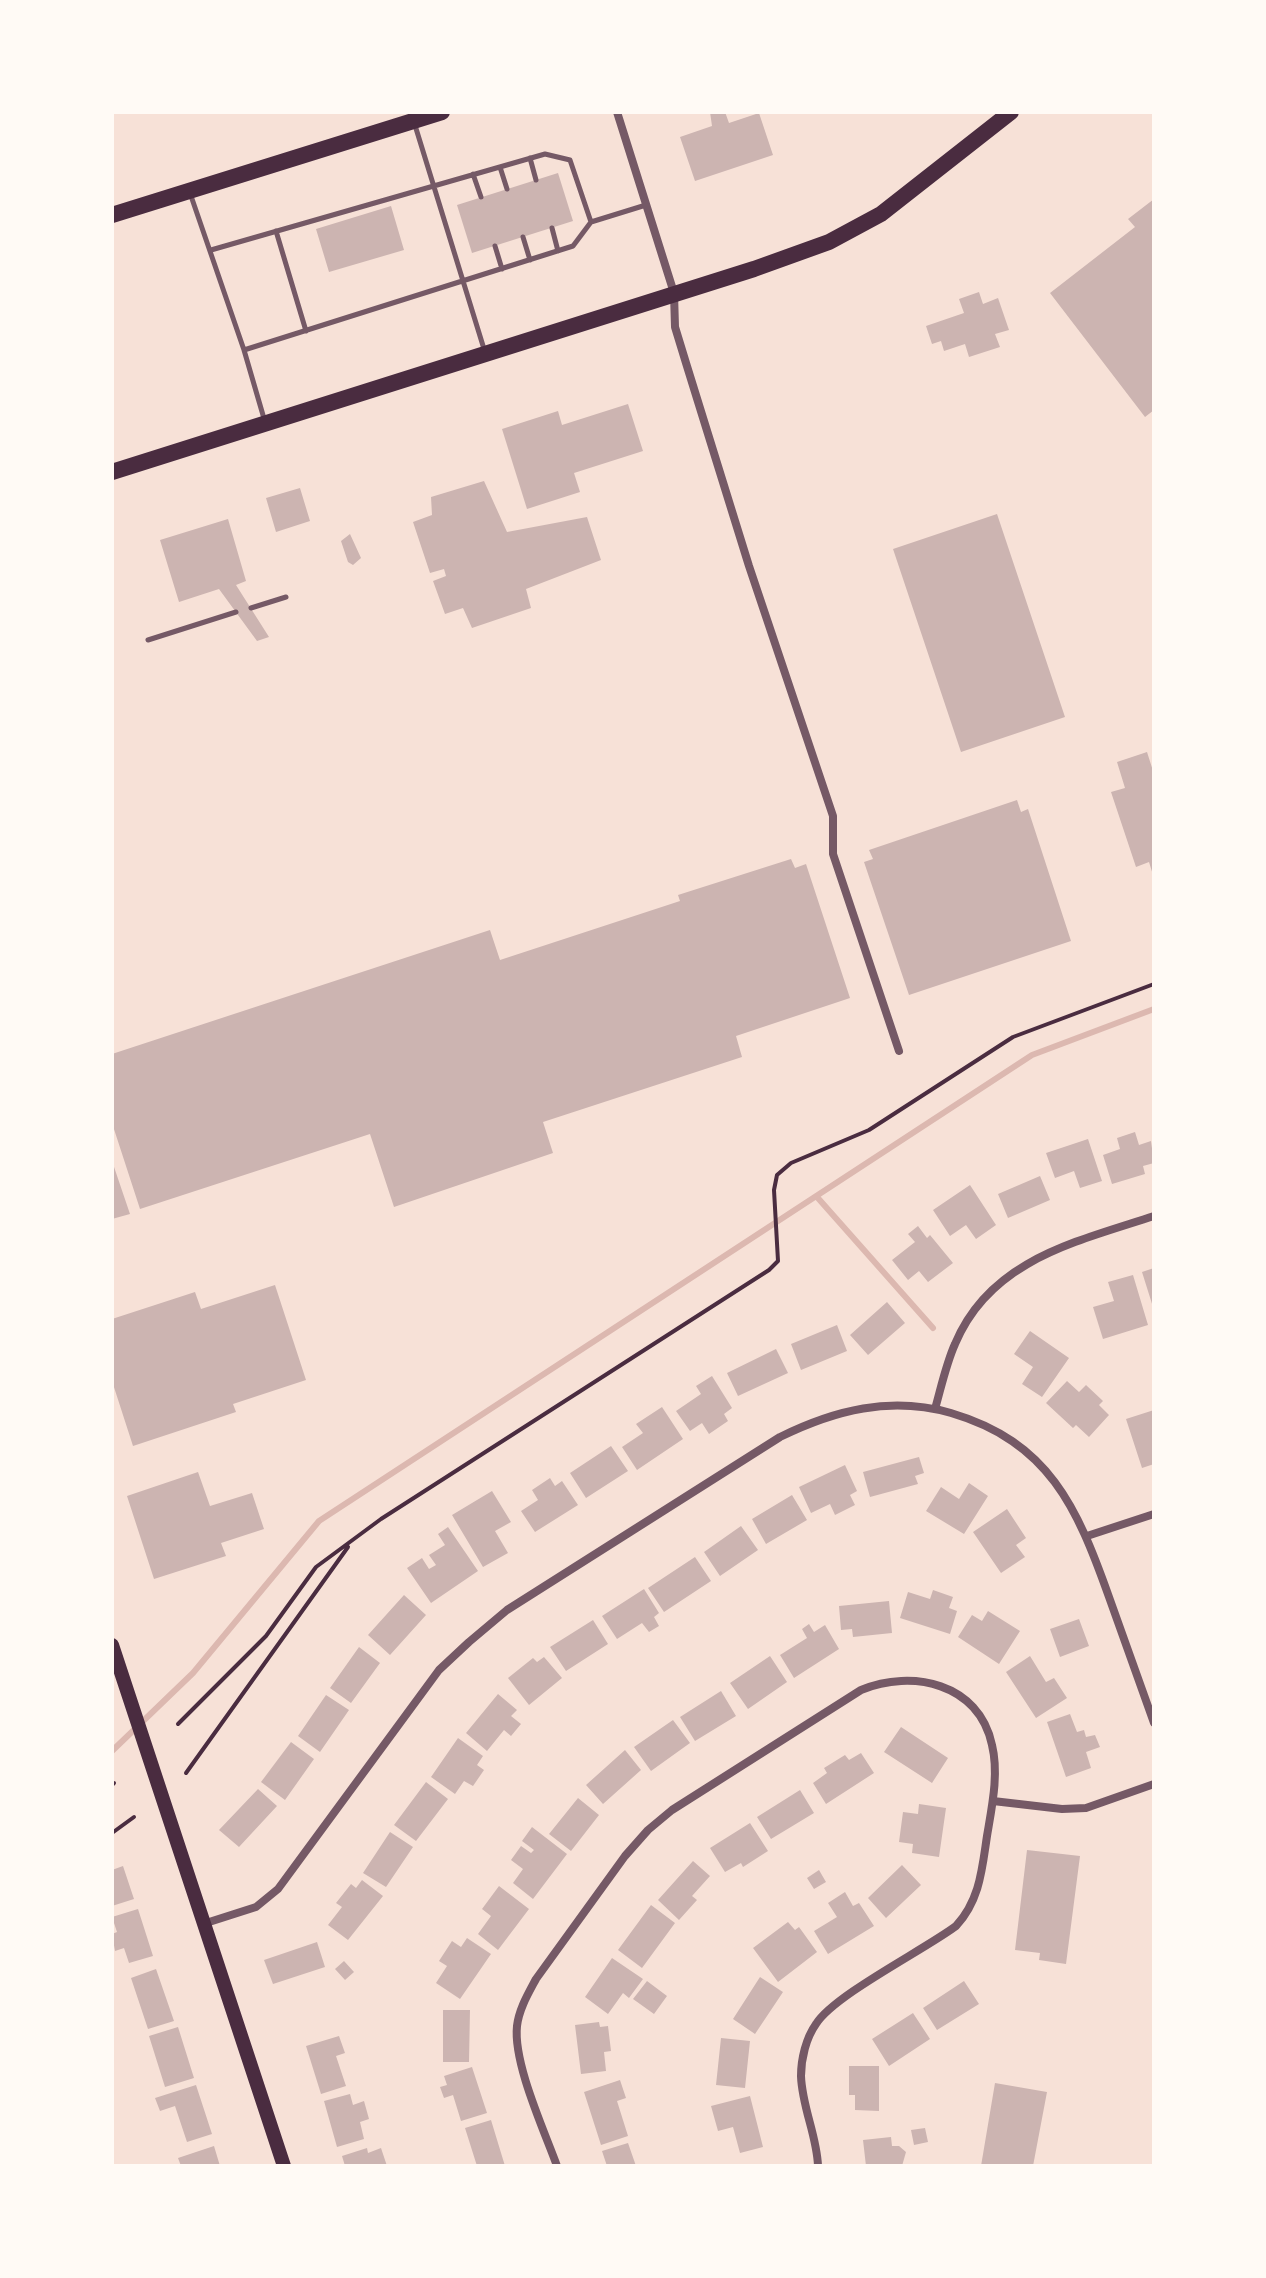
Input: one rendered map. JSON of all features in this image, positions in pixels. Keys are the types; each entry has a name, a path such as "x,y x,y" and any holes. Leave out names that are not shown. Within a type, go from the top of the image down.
{"highway":[{"path":"112,215 442,112"},
{"path":"112,472 775,262 829,242 909,195 1011,112"}],"main road":[{"path":"112,1645 284,2166"}],"street":[{"path":"617,112 674,293 675,327 686,363 749,566 833,816 833,854 899,1051"},
{"path":"935,1409 954,1344 971,1314 995,1284 1050,1249 1154,1216"},
{"path":"206,1923 256,1907 278,1889 439,1670 507,1610 780,1437 819,1418 853,1409 891,1405 935,1409 980,1422 1013,1439 1042,1463 1067,1496 1087,1536 1154,1723"},
{"path":"1087,1536 1154,1514"},
{"path":"557,2166 522,2062 517,2028 524,2000 625,1856 672,1810 861,1690 896,1679 932,1682 963,1698 978,1711 992,1742 993,1801 979,1885 967,1913 942,1936 836,2004 817,2022 806,2044 801,2072 803,2108 818,2166"},
{"path":"993,1801 1062,1809 1086,1808 1154,1784"}],"lane":[{"path":"413,121 485,353"},
{"path":"211,250 545,154 570,160 591,222"},
{"path":"530,158 536,180"},
{"path":"500,167 507,189"},
{"path":"473,174 481,197"},
{"path":"190,191 244,350 265,423"},
{"path":"244,350 573,246 591,222 646,205"},
{"path":"552,228 558,251"},
{"path":"276,231 306,331"},
{"path":"523,237 530,260"},
{"path":"495,246 502,269"},
{"path":"251,608 286,597"},
{"path":"148,640 236,612"}],"path":[{"path":"178,1724 266,1636 316,1567 381,1519 769,1270 778,1261 774,1190 777,1175 791,1163 869,1130 1013,1037 1154,984"},
{"path":"186,1773 349,1545"},
{"path":"112,1833 134,1817"}],"building":[{"path":"710,112 725,112 729,123 759,113 773,155 695,181 680,137 712,126"},
{"path":"558,173 573,221 472,253 457,205"},
{"path":"1154,199 1154,410 1145,417 1050,293 1135,227 1128,219"},
{"path":"391,206 404,250 329,272 316,229"},
{"path":"979,292 983,304 998,298 1009,330 995,334 1000,347 969,357 965,344 944,351 941,341 932,344 926,326 964,313 959,299"},
{"path":"628,404 643,451 574,473 580,492 527,509 502,429 558,411 562,425"},
{"path":"484,481 507,532 587,517 601,560 526,589 531,608 472,628 463,608 445,614 433,581 446,576 444,569 430,573 413,522 432,515 431,497"},
{"path":"300,488 310,521 276,532 266,498"},
{"path":"997,514 1065,717 961,752 893,549"},
{"path":"228,519 246,581 236,585 269,637 257,641 219,589 179,602 160,540"},
{"path":"350,534 361,558 353,565 348,562 341,541"},
{"path":"1147,752 1154,774 1153,875 1149,862 1136,867 1111,792 1125,788 1117,762"},
{"path":"1017,800 1021,812 1028,809 1071,941 909,995 864,862 873,859 869,850"},
{"path":"791,859 795,868 806,864 850,998 736,1036 742,1057 543,1122 553,1153 394,1207 370,1134 140,1209 112,1123 112,1054 490,930 500,960 680,901 678,895"},
{"path":"1135,1132 1139,1145 1151,1141 1154,1163 1143,1166 1145,1174 1112,1184 1103,1155 1120,1149 1117,1138"},
{"path":"1088,1139 1102,1181 1080,1188 1074,1171 1055,1178 1046,1153"},
{"path":"112,1161 130,1214 112,1219"},
{"path":"1040,1176 1050,1200 1008,1218 998,1194"},
{"path":"970,1185 996,1225 976,1239 966,1225 950,1236 933,1210"},
{"path":"918,1226 927,1238 930,1235 953,1263 928,1282 919,1271 908,1280 892,1260 915,1242 908,1234"},
{"path":"1154,1268 1154,1307 1153,1307 1142,1272"},
{"path":"1133,1275 1148,1325 1103,1339 1093,1307 1114,1301 1108,1282"},
{"path":"275,1285 306,1380 233,1404 236,1412 133,1446 112,1381 112,1319 195,1292 201,1309"},
{"path":"887,1302 905,1323 868,1355 850,1335"},
{"path":"837,1325 847,1351 801,1370 791,1344"},
{"path":"1030,1331 1069,1358 1042,1397 1022,1384 1033,1367 1014,1354"},
{"path":"776,1349 788,1373 738,1396 727,1373"},
{"path":"712,1376 732,1408 724,1414 728,1421 709,1434 702,1423 690,1431 676,1411 701,1394 696,1386"},
{"path":"1067,1381 1079,1392 1086,1385 1103,1401 1099,1405 1109,1415 1089,1437 1076,1425 1073,1428 1046,1403"},
{"path":"662,1407 683,1439 637,1470 622,1447 643,1433 636,1424"},
{"path":"1154,1410 1154,1464 1142,1468 1126,1419"},
{"path":"611,1446 628,1471 586,1498 570,1473"},
{"path":"919,1457 924,1473 915,1476 918,1484 870,1497 863,1472"},
{"path":"845,1465 857,1491 850,1495 855,1505 835,1515 830,1504 811,1513 799,1487"},
{"path":"198,1472 210,1506 252,1493 264,1529 221,1543 226,1556 154,1579 127,1496"},
{"path":"550,1478 555,1486 562,1481 578,1505 535,1532 521,1511 538,1500 532,1490"},
{"path":"969,1483 988,1496 964,1534 926,1511 941,1487 959,1499"},
{"path":"492,1491 511,1522 495,1531 508,1553 483,1567 452,1515"},
{"path":"792,1495 807,1520 766,1544 752,1519"},
{"path":"1007,1509 1026,1538 1016,1545 1025,1557 1001,1573 973,1532"},
{"path":"741,1526 758,1550 720,1576 704,1552"},
{"path":"448,1527 478,1571 431,1603 407,1568 422,1558 429,1569 436,1565 429,1555 445,1545 438,1534"},
{"path":"695,1557 711,1581 664,1612 648,1588"},
{"path":"644,1589 659,1613 654,1617 659,1626 649,1632 642,1623 617,1639 602,1616"},
{"path":"933,1590 953,1597 949,1608 957,1611 950,1634 900,1618 908,1592 930,1599"},
{"path":"404,1595 426,1615 390,1655 368,1635"},
{"path":"889,1601 892,1633 853,1637 852,1629 841,1630 839,1606"},
{"path":"988,1611 1020,1631 999,1664 958,1637 972,1615 982,1621"},
{"path":"1079,1619 1089,1646 1060,1657 1050,1629"},
{"path":"593,1620 608,1644 566,1671 550,1647"},
{"path":"809,1624 814,1632 825,1625 839,1649 794,1678 780,1655 807,1638 802,1629"},
{"path":"359,1647 380,1663 351,1703 330,1688"},
{"path":"770,1656 787,1682 748,1709 730,1683"},
{"path":"1030,1656 1046,1682 1054,1678 1067,1698 1036,1718 1006,1672"},
{"path":"544,1657 562,1678 529,1705 508,1678 533,1658 537,1662"},
{"path":"721,1691 736,1716 695,1741 680,1717"},
{"path":"498,1694 517,1710 511,1716 521,1724 511,1736 504,1730 487,1751 466,1733"},
{"path":"326,1695 349,1710 320,1752 298,1736"},
{"path":"1070,1714 1077,1732 1084,1730 1086,1737 1095,1735 1100,1747 1086,1752 1091,1768 1066,1777 1047,1722"},
{"path":"673,1720 690,1743 651,1771 634,1747"},
{"path":"901,1727 948,1758 932,1783 884,1752"},
{"path":"458,1738 483,1756 477,1765 484,1770 473,1786 464,1781 455,1794 431,1777"},
{"path":"291,1742 314,1759 285,1800 261,1782"},
{"path":"625,1750 641,1770 603,1804 586,1785"},
{"path":"861,1753 874,1773 826,1804 813,1783 827,1773 824,1768 845,1755 849,1760"},
{"path":"426,1782 448,1799 416,1841 394,1825"},
{"path":"258,1789 277,1806 239,1847 219,1830"},
{"path":"800,1790 814,1813 771,1839 757,1817"},
{"path":"578,1798 599,1815 571,1851 549,1834"},
{"path":"919,1804 946,1808 939,1857 912,1853 913,1844 899,1842 903,1812 918,1814"},
{"path":"750,1823 768,1851 743,1867 741,1863 725,1872 710,1848"},
{"path":"532,1827 567,1854 533,1899 513,1883 523,1869 511,1860 521,1846 531,1853 534,1850 522,1841"},
{"path":"390,1832 413,1847 386,1887 363,1873"},
{"path":"1027,1850 1080,1856 1066,1964 1039,1960 1040,1953 1015,1950"},
{"path":"693,1861 710,1876 692,1896 697,1900 679,1920 658,1900"},
{"path":"902,1865 921,1885 886,1918 868,1898"},
{"path":"123,1866 134,1899 112,1906 112,1870"},
{"path":"819,1870 826,1882 814,1889 807,1878"},
{"path":"362,1880 383,1896 348,1940 328,1925 342,1907 336,1903 351,1884 356,1888"},
{"path":"499,1886 529,1909 498,1950 478,1934 491,1916 482,1909"},
{"path":"845,1892 853,1906 859,1903 874,1926 828,1954 814,1931 837,1917 828,1903"},
{"path":"651,1905 675,1923 642,1968 618,1950"},
{"path":"138,1909 153,1956 129,1963 124,1948 115,1951 112,1934 117,1932 112,1917"},
{"path":"788,1922 795,1930 799,1927 817,1952 778,1982 753,1948"},
{"path":"467,1938 491,1954 460,1999 436,1983 447,1966 439,1961 452,1941 461,1947"},
{"path":"317,1942 325,1967 273,1984 264,1960"},
{"path":"612,1958 643,1979 629,1998 623,1993 608,2014 585,1997"},
{"path":"344,1961 354,1972 345,1980 335,1969"},
{"path":"156,1969 174,2021 148,2029 131,1978"},
{"path":"760,1977 783,1992 755,2034 733,2019"},
{"path":"647,1981 667,1996 654,2014 633,1999"},
{"path":"964,1981 979,2004 937,2030 923,2008"},
{"path":"443,2010 470,2010 469,2062 443,2062"},
{"path":"913,2013 930,2039 889,2066 872,2039"},
{"path":"599,2022 600,2027 608,2026 611,2051 604,2052 606,2071 581,2074 575,2025"},
{"path":"178,2027 194,2078 165,2087 149,2036"},
{"path":"339,2036 345,2053 336,2056 346,2086 321,2094 306,2046"},
{"path":"721,2038 750,2041 745,2088 716,2085"},
{"path":"849,2066 879,2066 879,2111 855,2110 855,2095 849,2095"},
{"path":"472,2067 487,2113 461,2121 453,2095 444,2098 440,2087 447,2085 444,2076"},
{"path":"620,2080 626,2098 617,2101 628,2136 601,2145 584,2092"},
{"path":"995,2083 1047,2092 1033,2166 981,2166"},
{"path":"196,2085 212,2134 187,2142 175,2106 160,2111 155,2098"},
{"path":"350,2094 353,2105 364,2101 369,2119 360,2122 364,2139 337,2147 324,2101"},
{"path":"750,2096 763,2147 740,2153 733,2127 718,2131 711,2106"},
{"path":"491,2120 505,2166 477,2166 465,2128"},
{"path":"925,2128 928,2142 914,2145 911,2130"},
{"path":"891,2137 892,2146 899,2146 906,2152 902,2166 866,2166 863,2140"},
{"path":"628,2143 636,2166 607,2166 602,2151"},
{"path":"214,2146 220,2166 181,2166 178,2158"},
{"path":"367,2148 368,2153 381,2148 387,2166 345,2166 342,2156"}],"waterway":[{"path":"112,1751 193,1673 319,1521 1032,1055 1154,1009"},
{"path":"817,1197 933,1328"}]}
